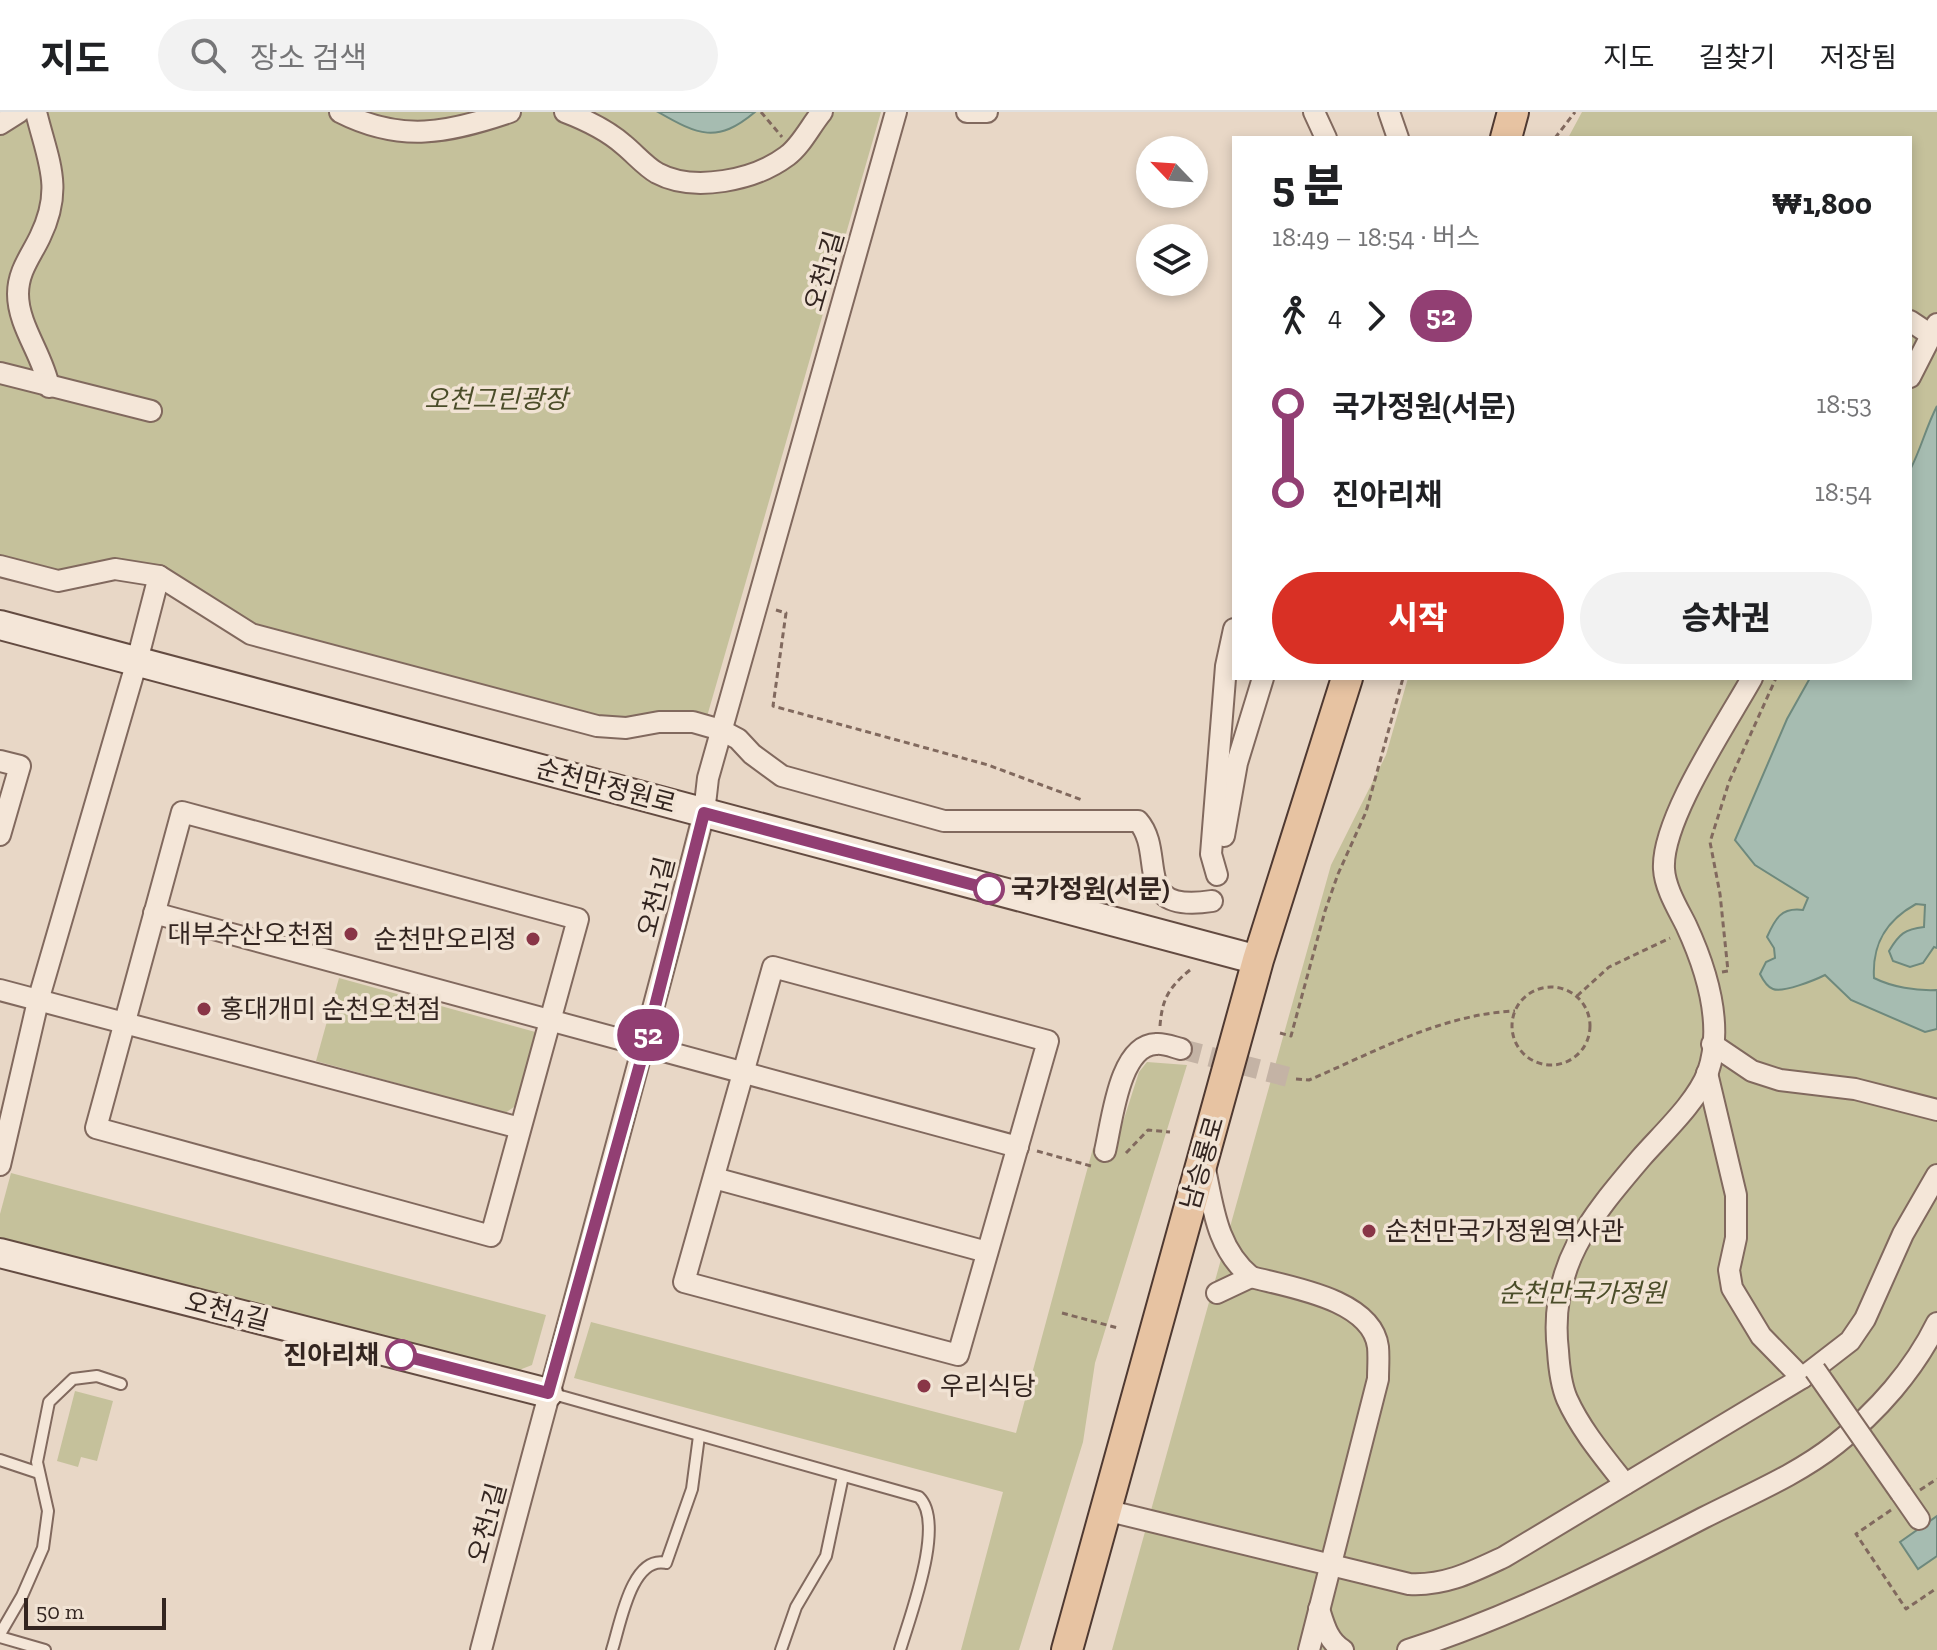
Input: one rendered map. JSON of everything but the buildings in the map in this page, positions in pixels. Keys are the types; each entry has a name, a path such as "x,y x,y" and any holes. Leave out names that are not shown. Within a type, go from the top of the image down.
{"main road":[{"name":"순천만정원로","path":"0,625 1258,960"},
{"name":"남승룡로","path":"1067,1650 1258,960 1346,680"},
{"name":"오천4길","path":"0,1253 548,1393"}],"street":[{"path":"0,124 19,112"},
{"path":"36,112 55,187 45,227 22,269 18,302 49,387"},
{"path":"340,112 382,129 406,133 458,128 510,112"},
{"path":"565,112 605,131 654,171 682,181 738,179 776,163 790,155 822,112"},
{"name":"오천1길","path":"481,1650 548,1393 645,1046 704,813 708,778 896,112"},
{"path":"967,112 987,112"},
{"path":"1314,112 1325,136"},
{"path":"1389,112 1397,136"},
{"path":"1912,322 1934,330 1912,373"},
{"path":"0,373 151,411"},
{"path":"0,566 58,581 115,569 159,576 238,628 279,642 597,726 626,728 674,721 693,722 721,730 738,739 752,754 782,776 930,818 967,822 1138,821 1147,838 1152,873 1158,886 1165,895 1189,905 1212,904 1237,763 1262,680"},
{"path":"0,1165 38,1001 159,576"},
{"path":"1217,875 1211,854 1226,666 1232,638"},
{"path":"1625,1484 1588,1436 1566,1397 1555,1328 1559,1293 1575,1244 1597,1210 1688,1104 1707,1073 1714,1035 1707,977 1664,871 1666,844 1674,817 1751,680"},
{"path":"0,761 20,766 0,835"},
{"path":"182,812 578,919 550,1021 491,1236 96,1128 182,812"},
{"path":"154,913 1018,1147"},
{"path":"773,967 1048,1041 958,1355 684,1282 743,1073 773,967"},
{"path":"0,990 520,1128"},
{"path":"1712,1044 1752,1071 1780,1080 1855,1089 1937,1110"},
{"path":"1105,1151 1129,1060 1147,1045 1181,1049"},
{"path":"1707,1073 1736,1195 1736,1238 1729,1270 1732,1288 1761,1336 1808,1374 1919,1519"},
{"path":"1203,1160 1219,1232 1228,1252 1251,1277 1333,1300 1366,1322 1378,1344 1378,1379 1309,1650"},
{"path":"1105,1510 1409,1584 1430,1585 1467,1574 1504,1557 1808,1374 1850,1341 1865,1319 1903,1234 1937,1175"},
{"path":"714,1178 987,1252"},
{"path":"1217,1293 1251,1277"},
{"path":"1408,1650 1556,1592 1793,1472 1844,1438 1885,1399 1913,1364 1937,1323"},
{"path":"1319,1609 1329,1636 1343,1650"}],"lane":[{"path":"45,1650 15,1645 0,1635 22,1596 43,1548 48,1511 37,1462 49,1402 73,1379 97,1376 121,1384"},
{"path":"548,1393 919,1497 929,1512 931,1531 900,1650"},
{"path":"612,1650 633,1582 650,1564 666,1563 692,1489 699,1436"},
{"path":"0,1460 39,1473"},
{"path":"781,1650 796,1607 826,1556 843,1476"}],"path":[{"path":"761,112 779,135 795,148"},
{"path":"1557,136 1575,112"},
{"path":"757,604 786,613 773,706 988,765 1086,802"},
{"path":"1280,1033 1291,1036 1325,911 1366,812 1402,680"},
{"path":"1707,977 1728,971 1720,894 1710,842 1729,782 1775,680"},
{"path":"1577,996 1609,967 1688,930"},
{"path":"1161,1006 1175,982 1190,970"},
{"path":"1542,988 1567,990 1577,996 1589,1017 1588,1041 1572,1060 1561,1064 1537,1063 1518,1047 1512,1023 1515,1011 1531,992 1542,988"},
{"path":"1296,1079 1309,1080 1428,1029 1463,1019 1515,1011"},
{"path":"1062,1313 1118,1328"},
{"path":"1937,1479 1903,1497 1856,1534 1906,1609 1937,1588"}],"green space":[{"name":"오천그린광장","path":"0,112 881,112 706,720 613,725 260,632 189,583 55,573 0,562"},
{"name":"순천만국가정원","path":"1582,112 1937,112 1937,1650 1112,1650 1331,865 1386,755 1407,680 1912,680 1912,136 1569,136"},
{"path":"339,978 539,1033 520,1103 505,1113 316,1061"},
{"path":"1147,1062 1187,1065 1095,1363 1083,1442 1019,1650 961,1650 1003,1492 574,1378 591,1322 1016,1433 1093,1148 1113,1153 1139,1072"},
{"path":"11,1173 546,1315 532,1365 509,1374 0,1239 0,1214"},
{"path":"75,1391 113,1401 97,1461 81,1457 78,1467 57,1461"}],"shaded area":[{"path":"658,112 755,112 729,129 707,133 696,131"},
{"path":"1937,406 1937,948 1934,947 1923,963 1910,967 1893,961 1889,951 1899,936 1924,927 1925,905 1916,904 1889,926 1878,945 1874,966 1874,978 1881,981 1904,988 1937,990 1937,1029 1925,1032 1851,1000 1825,975 1784,989 1773,989 1767,985 1760,974 1766,962 1775,958 1774,948 1767,937 1784,912 1803,910 1808,898 1755,865 1735,840 1787,719 1809,680 1912,680 1912,465"},
{"path":"1937,1516 1937,1556 1918,1569 1900,1542"}],"tunnel":[{"path":"1181,1049 1296,1079"}],"bus line":[{"name":"52","path":"401,1355 548,1393 645,1046 704,813 989,889"}],"place":[{"name":"국가정원(서문)","path":"989,889"},
{"name":"대부수산오천점","path":"351,934"},
{"name":"순천만오리정","path":"533,939"},
{"name":"홍대개미 순천오천점","path":"204,1009"},
{"name":"순천만국가정원역사관","path":"1369,1231"},
{"name":"진아리채","path":"401,1355"},
{"name":"우리식당","path":"924,1386"}]}
